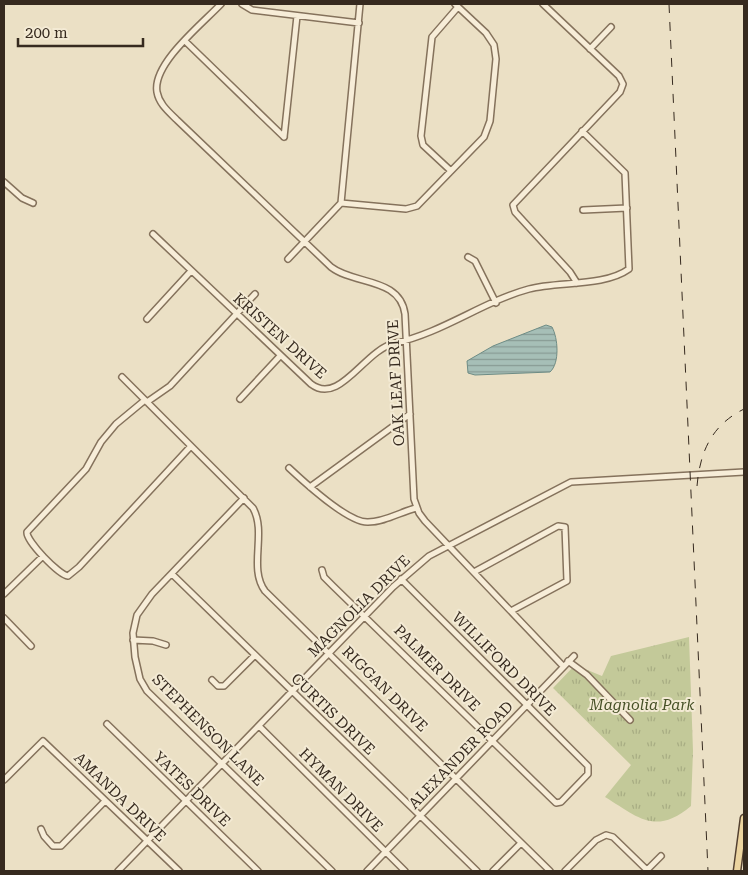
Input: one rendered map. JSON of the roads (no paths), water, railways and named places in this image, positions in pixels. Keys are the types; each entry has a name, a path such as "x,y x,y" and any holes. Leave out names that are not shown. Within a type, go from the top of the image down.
{"main road":[{"path":"737,871 744,818"}],"street":[{"name":"OAK LEAF DRIVE","path":"221,4 159,71 156,83 161,104 337,272 380,284 392,292 403,306 416,508"},
{"path":"242,4 252,10 358,23"},
{"path":"288,259 341,203 360,4"},
{"path":"543,4 619,76 623,84 620,92 515,201 513,209 570,272 577,283"},
{"path":"341,203 406,209 417,206 451,171 487,130 496,59 493,43 457,5 432,37 421,136 423,145 451,171"},
{"path":"185,42 284,137 297,16"},
{"path":"590,48 611,27"},
{"path":"582,131 625,172 627,208 583,210"},
{"path":"4,182 22,198 33,203"},
{"name":"KRISTEN DRIVE","path":"153,234 314,387 330,390 343,382 378,349 406,341 527,289 577,283 628,270 630,265 627,208"},
{"path":"468,257 475,261 496,303"},
{"path":"147,318 192,271"},
{"path":"191,446 141,499 129,516 79,567 67,576 60,573 27,538 29,529 86,469 101,442 116,424 146,401 170,386 255,294"},
{"path":"240,399 280,356"},
{"name":"RIGGAN DRIVE","path":"122,377 253,508 258,517 259,576 263,588 550,871"},
{"path":"310,487 410,414"},
{"path":"289,468 310,487 362,522 375,522 416,508 420,516 563,666"},
{"name":"MAGNOLIA DRIVE","path":"118,871 365,615 401,579 424,560 571,482 744,472"},
{"name":"STEPHENSON LANE","path":"244,498 139,612 134,625 133,640 138,671 145,689 332,871"},
{"path":"474,572 561,525 566,529 568,579 564,583 511,611"},
{"path":"4,594 43,556"},
{"name":"PALMER DRIVE","path":"322,570 324,577 556,803"},
{"name":"CURTIS DRIVE","path":"172,574 477,871"},
{"name":"WILLIFORD DRIVE","path":"401,579 588,766 586,776 561,802 556,803"},
{"path":"4,618 31,646"},
{"path":"133,640 153,641 166,646"},
{"path":"212,680 218,686 224,686 255,655"},
{"name":"ALEXANDER ROAD","path":"367,871 574,656"},
{"path":"568,662 587,676 630,720"},
{"name":"YATES DRIVE","path":"107,724 258,871"},
{"name":"HYMAN DRIVE","path":"259,726 405,871"},
{"name":"AMANDA DRIVE","path":"4,780 43,741 179,871"},
{"path":"41,828 44,836 54,846 61,846 105,801"},
{"path":"565,871 603,835 613,837 647,871 661,856"},
{"path":"494,871 521,843"}],"water":[{"path":"546,325 552,327 557,344 557,357 550,372 475,375 468,373 467,361 493,346"}],"railway":[{"path":"669,4 708,871"},
{"path":"697,486 701,461 710,440 724,423 744,409"}],"park label":[{"name":"Magnolia Park","path":"642,705"}]}
